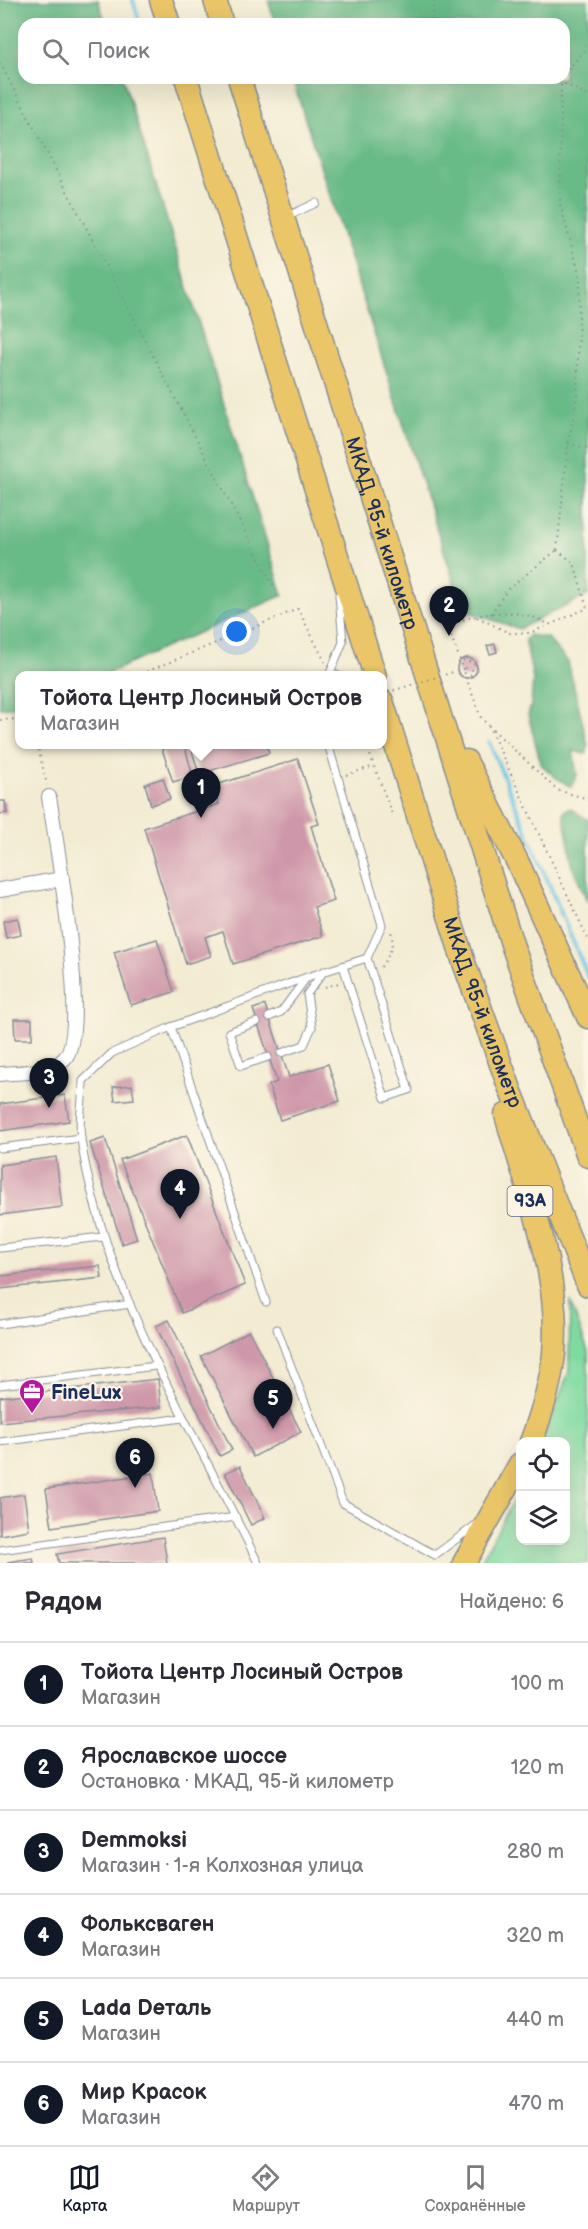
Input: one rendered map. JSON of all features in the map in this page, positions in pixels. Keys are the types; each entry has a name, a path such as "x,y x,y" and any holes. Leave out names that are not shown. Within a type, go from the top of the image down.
{"highway":[{"path":"161,0 167,18"},
{"path":"215,0 220,18"},
{"path":"188,84 374,671"},
{"name":"МКАД, 95-й километр","path":"241,84 513,947 588,1156"},
{"path":"437,703 519,865 588,1017"},
{"name":"МКАД, 95-й километр","path":"387,717 464,963 510,1089 588,1284"},
{"name":"93A","path":"464,963 550,1279 554,1315 554,1351 549,1385 533,1437"},
{"path":"464,1563 516,1471"}],"street":[{"path":"0,1074 45,1069 63,1060 70,1049 73,1036 74,999 62,879 50,796"},
{"path":"0,890 62,879"}],"lane":[{"path":"284,218 316,203"},
{"path":"330,534 337,573 343,642 330,671"},
{"path":"387,736 405,774"},
{"path":"329,749 382,925 367,958 409,1090 385,1098 343,966"},
{"path":"258,1563 156,1366 103,1237 81,1138 84,1081 87,1075 112,1053 171,1027 307,976 367,958"},
{"path":"281,1053 304,1045 312,1027 307,994 324,972"},
{"path":"269,1017 281,1012 307,976"},
{"path":"257,1022 229,1032 241,1066 268,1057"},
{"path":"171,1027 266,1302"},
{"path":"0,1148 81,1138"},
{"path":"0,1248 103,1237"},
{"path":"0,1324 130,1304"},
{"path":"277,1329 343,1503 435,1555 494,1512"},
{"path":"0,1385 156,1366"},
{"path":"0,1442 183,1418"},
{"path":"0,1550 236,1517"}],"path":[{"path":"432,18 434,0"},
{"path":"570,67 588,46"},
{"path":"0,63 273,585"},
{"path":"491,614 508,589 557,550 568,444 577,398 580,276 560,204 560,84"},
{"path":"568,84 588,96"},
{"path":"568,444 588,448"},
{"path":"477,616 509,633 530,633 588,608 574,563 557,550"},
{"path":"146,671 298,609 328,671"},
{"path":"460,660 447,625 477,616 524,612 548,624"},
{"path":"387,692 466,668 461,666 462,660 474,663 471,675 464,673"},
{"path":"466,677 481,718 557,790 588,799"},
{"path":"0,720 15,719"},
{"path":"488,725 588,939"},
{"path":"38,749 50,796"},
{"path":"368,749 393,817"},
{"path":"344,776 374,766"}],"green space":[{"path":"0,0 98,0 104,18 18,18 18,84 125,84 283,595 113,671 15,671 15,706 0,708"},
{"path":"268,0 588,0 588,595 519,629 463,610 294,84 570,84 570,18 273,18"},
{"path":"529,635 547,638 568,662 588,746 586,754 573,751 577,775 571,787 541,764 528,715 533,679 525,640"},
{"path":"570,808 588,820 588,903 573,868 564,817 564,811"},
{"path":"570,1301 588,1352 588,1563 480,1563 516,1496 516,1545 570,1545 570,1437 544,1437 569,1372"}],"building":[{"path":"495,644 497,652 490,654 487,646"},
{"path":"467,658 474,661 477,668 474,675 467,678 460,675 457,668 460,661"},
{"path":"162,749 185,749 193,776 173,782"},
{"path":"192,749 268,749 269,753 199,774"},
{"path":"298,759 319,824 311,826 334,901 314,907 323,936 233,964 223,931 205,937 211,956 186,964 144,828 219,804 213,786"},
{"path":"163,778 170,799 151,805 145,784"},
{"path":"0,801 5,801 7,813 0,814"},
{"path":"18,918 21,935 6,938 3,921"},
{"path":"157,939 174,992 131,1005 114,952"},
{"path":"265,1005 289,1077 328,1064 340,1101 280,1120 269,1085 277,1082 253,1009"},
{"path":"14,1019 32,1019 32,1039 15,1039"},
{"path":"132,1085 134,1099 115,1101 113,1087"},
{"path":"65,1095 69,1121 0,1131 0,1104"},
{"path":"187,1135 245,1285 182,1313 120,1160"},
{"path":"105,1138 137,1239 122,1244 90,1143"},
{"path":"56,1157 62,1207 0,1215 0,1165"},
{"path":"100,1266 102,1278 0,1289 0,1276"},
{"path":"169,1320 232,1450 220,1456 156,1326"},
{"path":"249,1331 301,1432 253,1457 201,1356"},
{"path":"158,1379 161,1407 0,1422 0,1397"},
{"path":"240,1466 265,1518 251,1525 225,1473"},
{"path":"153,1473 158,1511 52,1527 46,1489"},
{"path":"24,1494 29,1530 0,1535 0,1498"},
{"path":"163,1537 167,1563 59,1563 57,1554"},
{"path":"33,1558 34,1563 8,1563 8,1562"}],"waterway":[{"path":"133,0 138,18"},
{"path":"489,742 588,977"}],"place":[{"name":"Ярославское шоссе","path":"449,636"},
{"name":"Тойота Центр Лосиный Остров","path":"201,818"},
{"name":"Demmoksi","path":"49,1108"},
{"name":"Фольксваген","path":"180,1219"},
{"name":"FineLux","path":"32,1415"},
{"name":"Lada Dеталь","path":"273,1429"},
{"name":"Мир Красок","path":"135,1488"}]}
